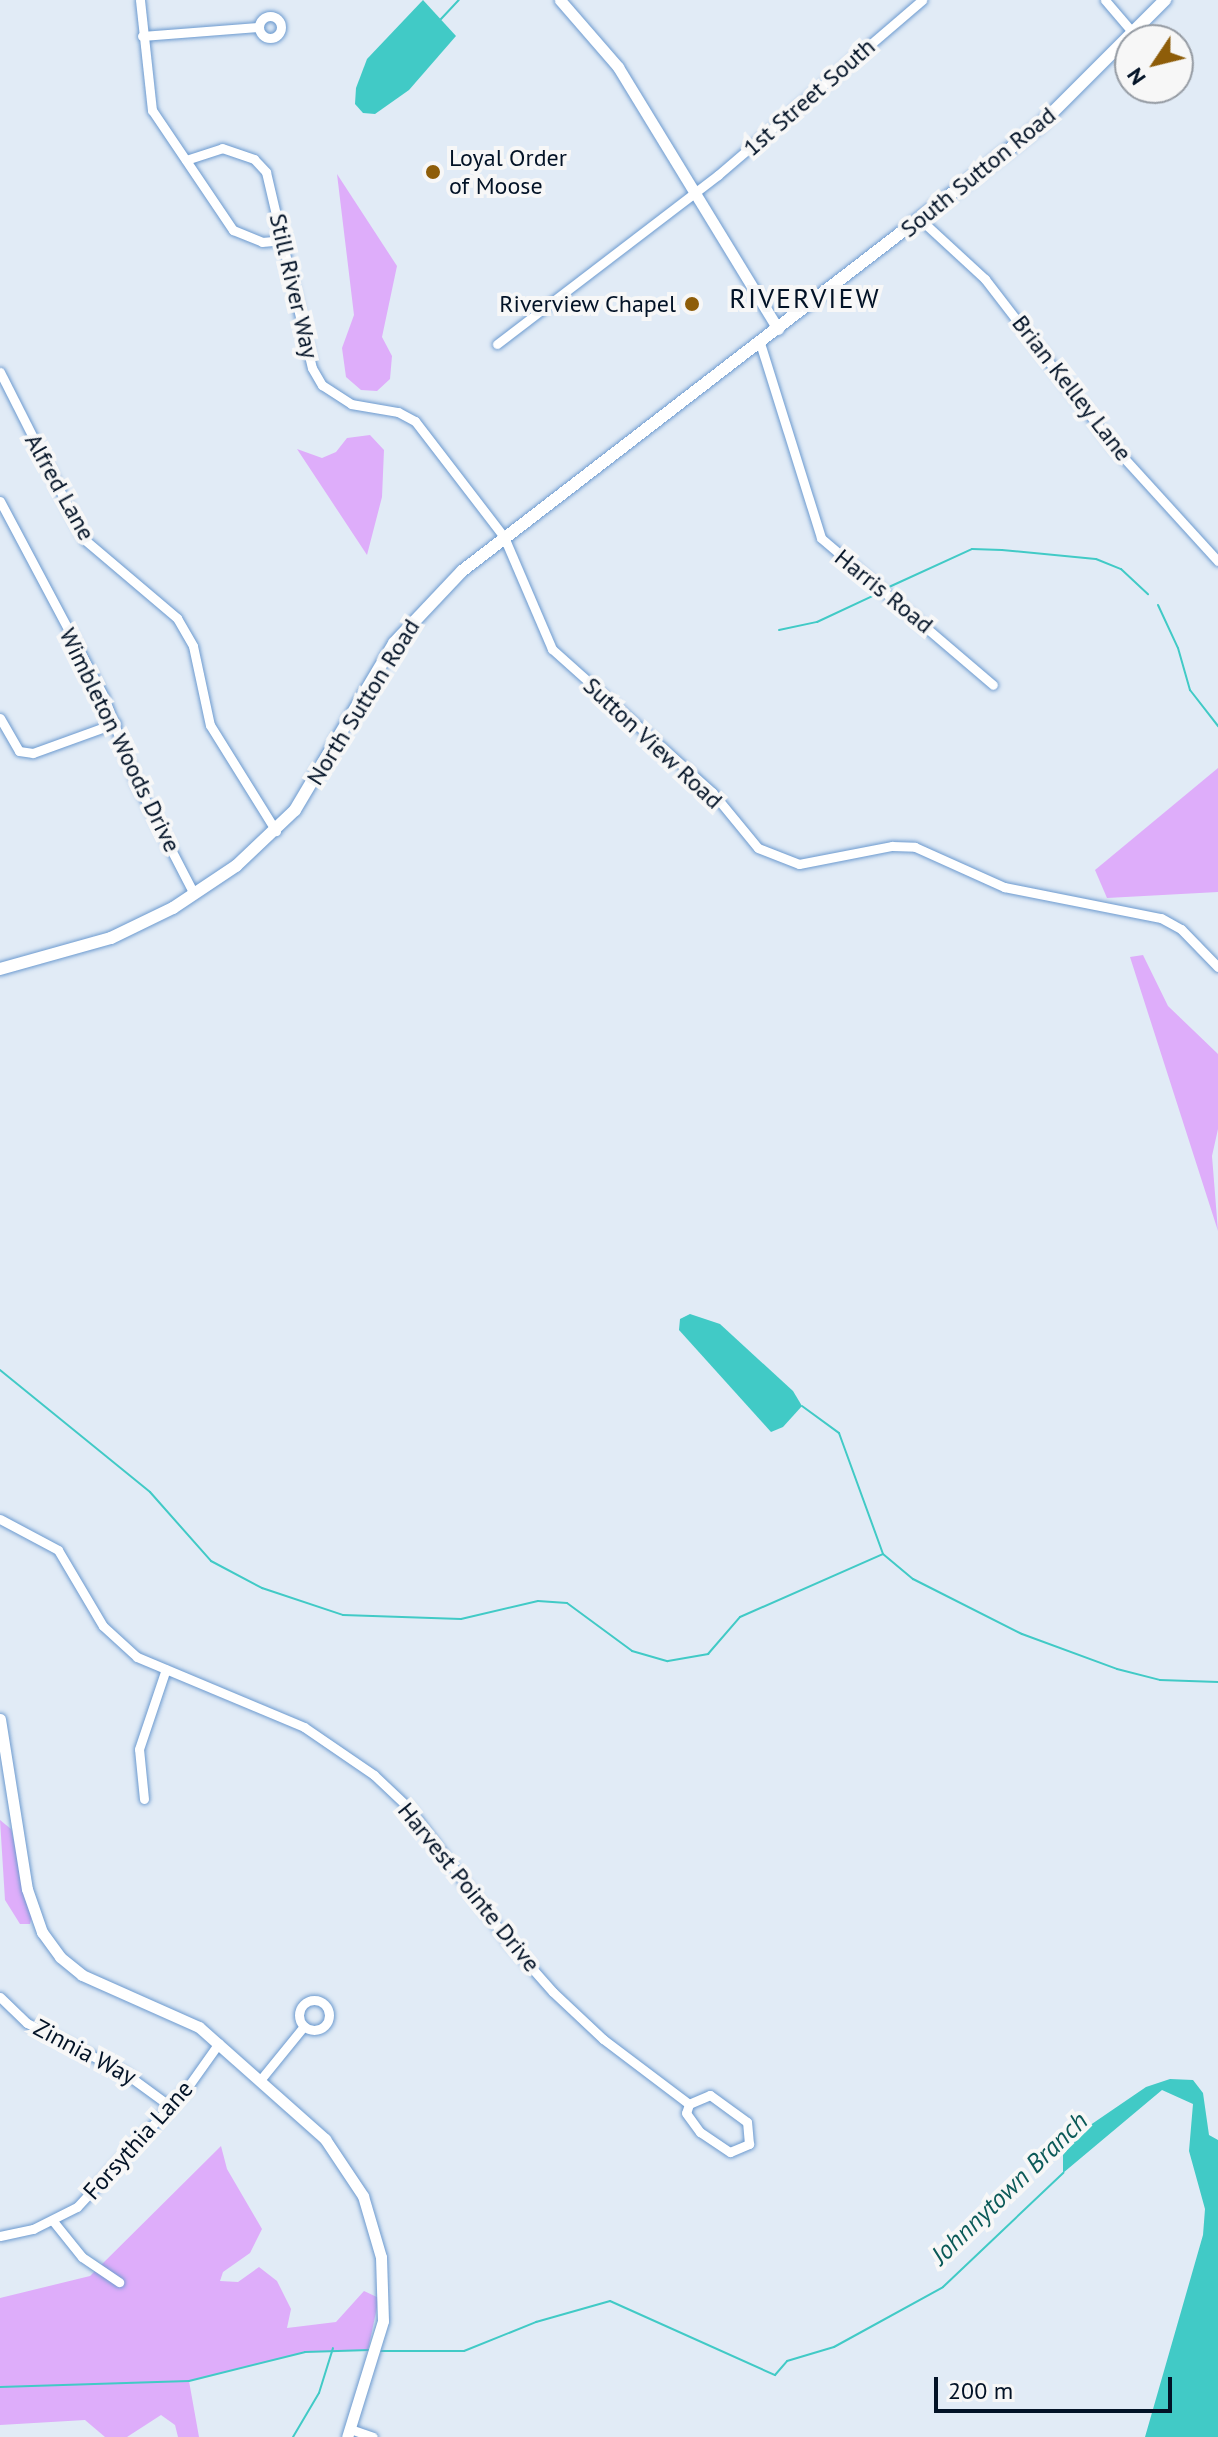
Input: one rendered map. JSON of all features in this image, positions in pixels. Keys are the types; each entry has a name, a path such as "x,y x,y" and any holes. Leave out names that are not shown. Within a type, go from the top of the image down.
{"main road":[{"name":"South Sutton Road","path":"1143,24 1165,0"},
{"name":"South Sutton Road","path":"778,329 1038,127 1114,53"},
{"name":"North Sutton Road","path":"0,969 111,938 194,894 276,831 328,760 394,643 420,610 504,537 778,329"}],"street":[{"path":"140,0 147,98 233,230 262,242 284,240"},
{"path":"560,0 618,67 778,329"},
{"name":"1st Street South","path":"497,344 695,193 922,0"},
{"path":"1105,0 1125,24"},
{"path":"142,36 258,27"},
{"name":"Still River Way","path":"186,160 222,148 254,159 272,186 312,368 322,385 351,404 398,412 415,421 504,537"},
{"name":"Brian Kelley Lane","path":"921,220 985,279 1115,448 1218,561"},
{"name":"Harris Road","path":"760,343 821,538 993,685"},
{"name":"Alfred Lane","path":"0,372 85,540 177,618 193,646 210,725 276,831"},
{"name":"Wimbleton Woods Drive","path":"0,501 116,723 136,782 194,894"},
{"name":"Sutton View Road","path":"504,537 552,649 700,780 767,854 809,864 883,847 915,847 1004,887 1161,918 1181,929 1218,967"},
{"path":"0,718 19,751 33,753 116,723"},
{"name":"Harvest Pointe Drive","path":"0,1519 58,1550 103,1626 122,1646 166,1669 304,1727 374,1775 409,1808 507,1940 553,1992 603,2039 689,2104"},
{"path":"0,1530 13,1525"},
{"path":"144,1799 139,1749 166,1669"},
{"path":"0,1719 27,1889 42,1932 60,1957 82,1975 167,2009 219,2043 325,2139 363,2196 384,2276 378,2343 349,2433 373,2437"},
{"name":"Zinnia Way","path":"0,1997 27,2023 132,2077 170,2106"},
{"path":"261,2079 304,2026"},
{"name":"Forsythia Lane","path":"0,2236 53,2221 93,2192 170,2106 219,2043"},
{"name":"Harvest Pointe Drive","path":"710,2095 747,2122 749,2144 736,2152 724,2150 690,2124 689,2104 710,2095"},
{"path":"53,2221 82,2257 119,2282"}],"shaded area":[{"path":"423,0 456,36 409,90 375,114 363,113 355,104 356,88 367,59"},
{"path":"337,174 397,266 382,337 392,356 390,379 377,391 361,390 346,377 342,348 354,315"},
{"path":"370,435 384,450 382,497 367,555 297,449 322,458 336,452 347,438"},
{"path":"1218,768 1218,892 1107,898 1095,870"},
{"path":"1143,955 1168,1006 1218,1054 1218,1129 1212,1156 1218,1231 1130,957"},
{"path":"690,1314 720,1324 793,1391 802,1406 783,1427 771,1432 679,1330 680,1319"},
{"path":"0,1820 11,1829 32,1916 30,1924 20,1924 5,1900"},
{"path":"1170,2079 1193,2080 1203,2093 1209,2135 1218,2140 1218,2437 1145,2437 1203,2235 1205,2209 1189,2151 1193,2104 1162,2090 1063,2173 1063,2155 1083,2130 1146,2087"},
{"path":"221,2146 227,2169 262,2229 250,2253 223,2272 220,2281 238,2282 259,2267 277,2281 291,2309 287,2328 336,2322 364,2291 379,2298 368,2350 305,2352 189,2381 199,2437 178,2437 175,2425 161,2415 127,2437 105,2437 85,2420 0,2425 0,2298 90,2276"}],"waterway":[{"path":"441,19 459,0"},
{"path":"889,587 972,549 1096,559 1121,569 1148,594"},
{"path":"779,630 817,622 875,595"},
{"path":"1158,605 1178,648 1190,690 1218,726"},
{"path":"0,1370 150,1492 211,1561 262,1588 343,1615 461,1619 538,1601 567,1603 632,1651 668,1661 708,1654 740,1617 883,1554"},
{"path":"802,1406 839,1433 883,1554 913,1579 1022,1634 1117,1669 1160,1680 1218,1682"},
{"name":"Johnnytown Branch","path":"381,2351 464,2351 536,2322 610,2301 775,2375 787,2361 834,2347 943,2287 1063,2173"},
{"path":"293,2437 319,2393 333,2348"},
{"name":"Johnnytown Branch","path":"0,2387 189,2381 305,2352 370,2350"}],"place":[{"name":"Loyal Order of Moose","path":"433,172"},
{"name":"Riverview Chapel","path":"692,304"}],"district":[{"name":"RIVERVIEW","path":"805,298"}]}
